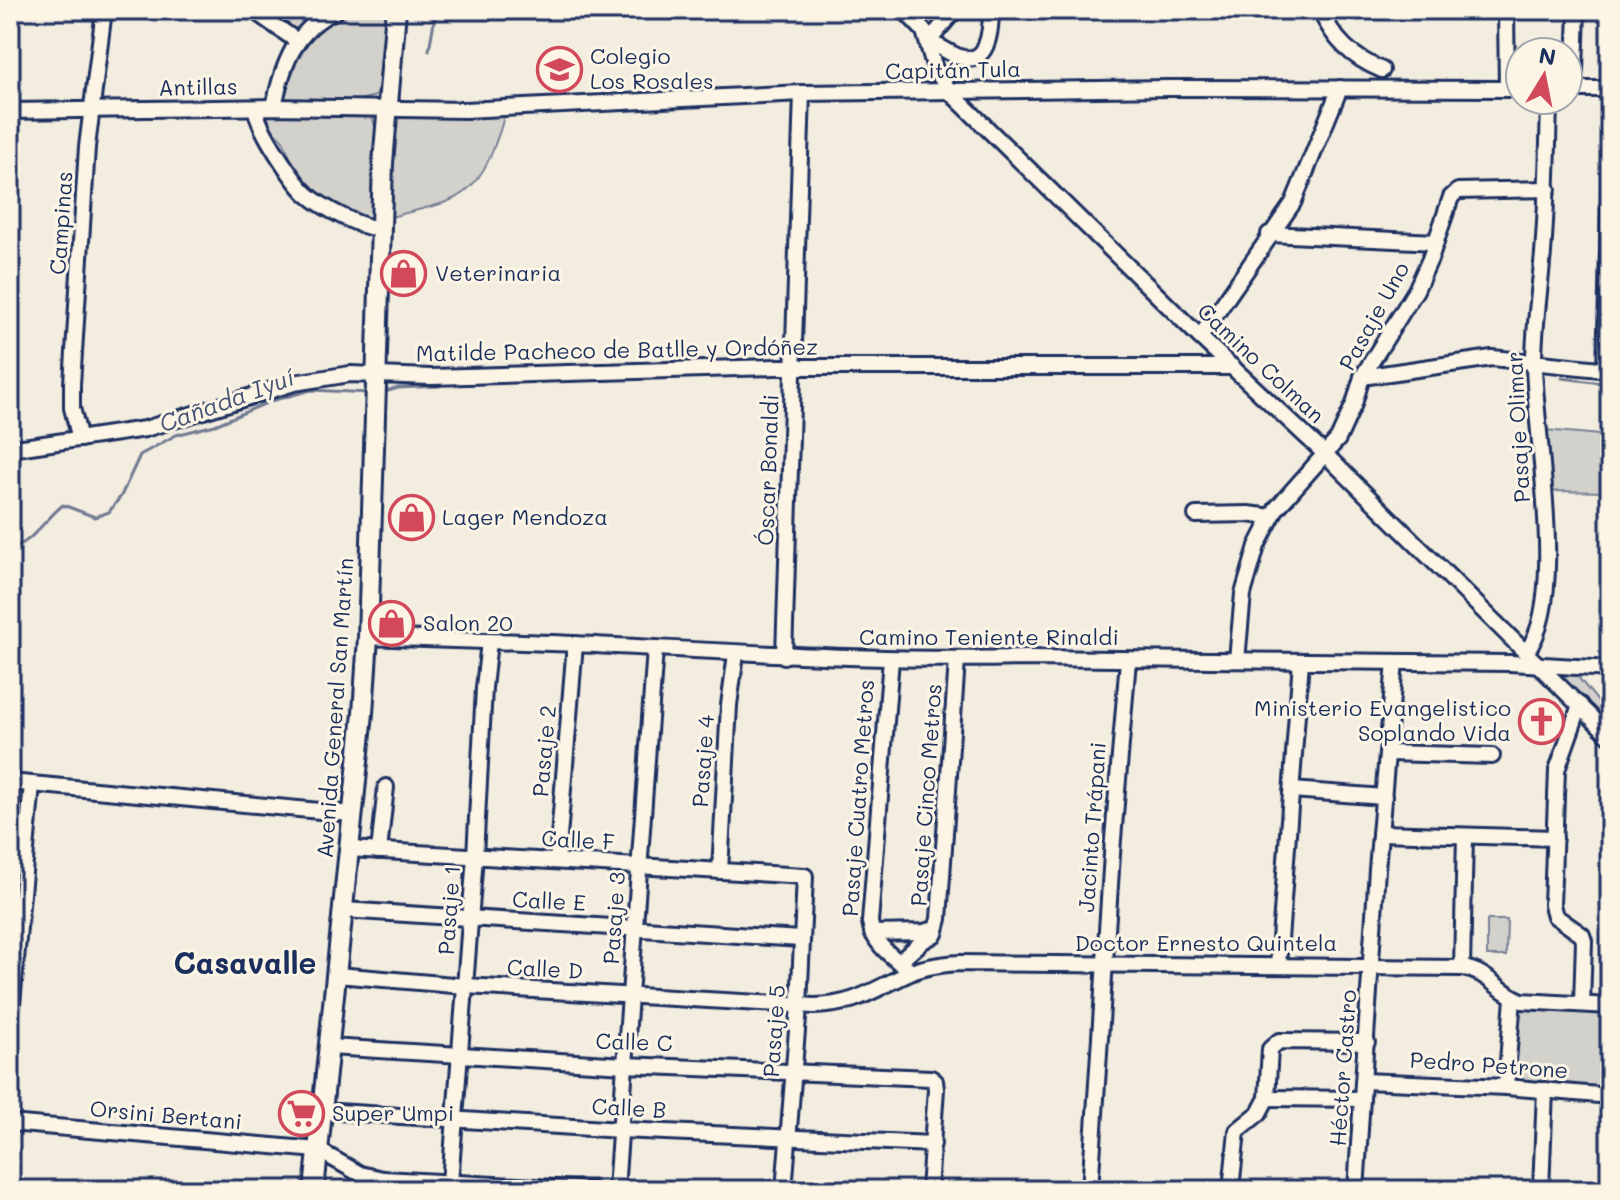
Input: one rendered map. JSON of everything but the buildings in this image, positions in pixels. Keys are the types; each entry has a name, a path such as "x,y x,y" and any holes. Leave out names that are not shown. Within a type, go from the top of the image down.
{"main road":[{"name":"Avenida General San Martín","path":"314,1190 368,637 386,108 396,10"}],"street":[{"name":"Campinas","path":"80,439 72,408 72,384 91,110 104,10"},
{"path":"253,10 297,41"},
{"name":"Camino Colman","path":"904,10 920,25 935,69 950,92 1527,651 1610,736"},
{"path":"955,10 928,42 959,57 977,57 985,50 991,10"},
{"path":"1320,10 1346,51 1382,70"},
{"path":"1506,10 1509,36"},
{"path":"1576,36 1577,10"},
{"path":"274,107 281,72 297,41 327,12"},
{"path":"1200,337 1293,203 1340,88"},
{"name":"Capitán Tula","path":"386,108 487,109 802,93 1504,89"},
{"path":"1584,89 1610,89"},
{"name":"Óscar Bonaldi","path":"784,656 802,93"},
{"path":"256,108 256,118 280,158 308,195 357,224 381,229"},
{"name":"Antillas","path":"10,111 386,108"},
{"name":"Pasaje Olimar","path":"1527,651 1539,631 1546,586 1545,507 1534,362 1548,189 1549,116"},
{"path":"1362,377 1492,358 1607,370 1610,171"},
{"name":"Pasaje Uno","path":"1237,660 1243,594 1257,546 1276,509 1338,439 1362,377 1416,290 1451,197 1458,191 1548,189"},
{"path":"1269,234 1436,242"},
{"name":"Matilde Pacheco de Batlle y Ordóñez","path":"10,449 145,429 306,380 377,373 431,377 794,368 1233,367"},
{"path":"1196,515 1272,517"},
{"name":"Camino Teniente Rinaldi","path":"368,637 891,659 1395,662 1610,669"},
{"name":"Pasaje 1","path":"450,1183 489,641"},
{"name":"Pasaje 2","path":"557,861 575,644"},
{"name":"Pasaje 3","path":"616,1190 655,649"},
{"name":"Pasaje 4","path":"720,871 729,705 736,654"},
{"name":"Pasaje Cuatro Metros","path":"891,659 870,922 880,946 905,967"},
{"name":"Pasaje Cinco Metros","path":"905,967 923,941 935,934 957,660"},
{"name":"Jacinto Trápani","path":"1090,1190 1128,660"},
{"path":"1278,966 1301,661"},
{"name":"Héctor Castro","path":"1356,1190 1395,662"},
{"path":"1580,705 1557,770 1553,912 1582,935 1582,1004"},
{"path":"1388,753 1492,756"},
{"path":"10,782 352,814"},
{"path":"10,1026 32,784"},
{"path":"379,851 386,787"},
{"path":"1292,790 1384,797"},
{"path":"1380,833 1555,838"},
{"path":"1462,968 1465,836"},
{"name":"Calle F","path":"349,849 805,876"},
{"name":"Pasaje 5","path":"784,1190 799,1006 805,876"},
{"name":"Calle E","path":"343,910 801,939"},
{"path":"872,933 924,932 936,928"},
{"name":"Doctor Ernesto Quintela","path":"799,1006 838,1005 854,1001 905,967 960,963 1462,968 1485,974 1513,998"},
{"name":"Calle D","path":"337,975 465,986 799,1006"},
{"path":"1506,1087 1513,998 1528,1002 1610,1006"},
{"path":"1231,1190 1237,1131 1259,1113 1267,1098 1270,1049 1273,1045 1279,1041 1367,1042"},
{"name":"Calle C","path":"329,1047 625,1065 926,1078 935,1081 933,1144"},
{"name":"Pedro Petrone","path":"1364,1081 1506,1087 1610,1096"},
{"path":"1541,1190 1545,1090"},
{"path":"1267,1098 1362,1099"},
{"name":"Calle B","path":"322,1111 621,1130 933,1144"},
{"name":"Orsini Bertani","path":"10,1123 318,1150"},
{"path":"929,1190 933,1144"},
{"path":"318,1150 366,1176 492,1187 592,1190"}],"shaded area":[{"path":"266,10 313,10 311,19 300,29 289,28"},
{"path":"349,10 382,10 385,14 376,96 354,101 285,101 282,91 302,42"},
{"path":"261,113 371,115 377,150 374,222 372,224 307,191 283,140 264,122"},
{"path":"504,113 500,132 484,169 463,193 438,205 388,218 392,123 397,117"},
{"path":"1545,430 1610,436 1610,492 1548,491"},
{"path":"1573,671 1605,710 1610,703 1610,728 1567,684 1565,677"},
{"path":"1487,920 1507,920 1506,956 1487,956"},
{"path":"1516,1007 1610,1011 1610,1091 1513,1082"}],"waterway":[{"path":"429,50 436,10"},
{"path":"1562,378 1610,384"},
{"name":"Cañada Iyuí","path":"385,392 398,388 439,386"},
{"name":"Cañada Iyuí","path":"10,550 32,536 63,505 95,517 109,512 121,496 140,455 176,435 215,425 271,401 311,390 369,393"}],"place":[{"name":"Colegio Los Rosales","path":"559,69"},
{"name":"Veterinaria","path":"404,273"},
{"name":"Lager Mendoza","path":"411,517"},
{"name":"Salon 20","path":"392,623"},
{"name":"Ministerio Evangelistico Soplando Vida","path":"1542,721"},
{"name":"Super Umpi","path":"301,1113"}],"district":[{"name":"Casavalle","path":"245,964"}]}
